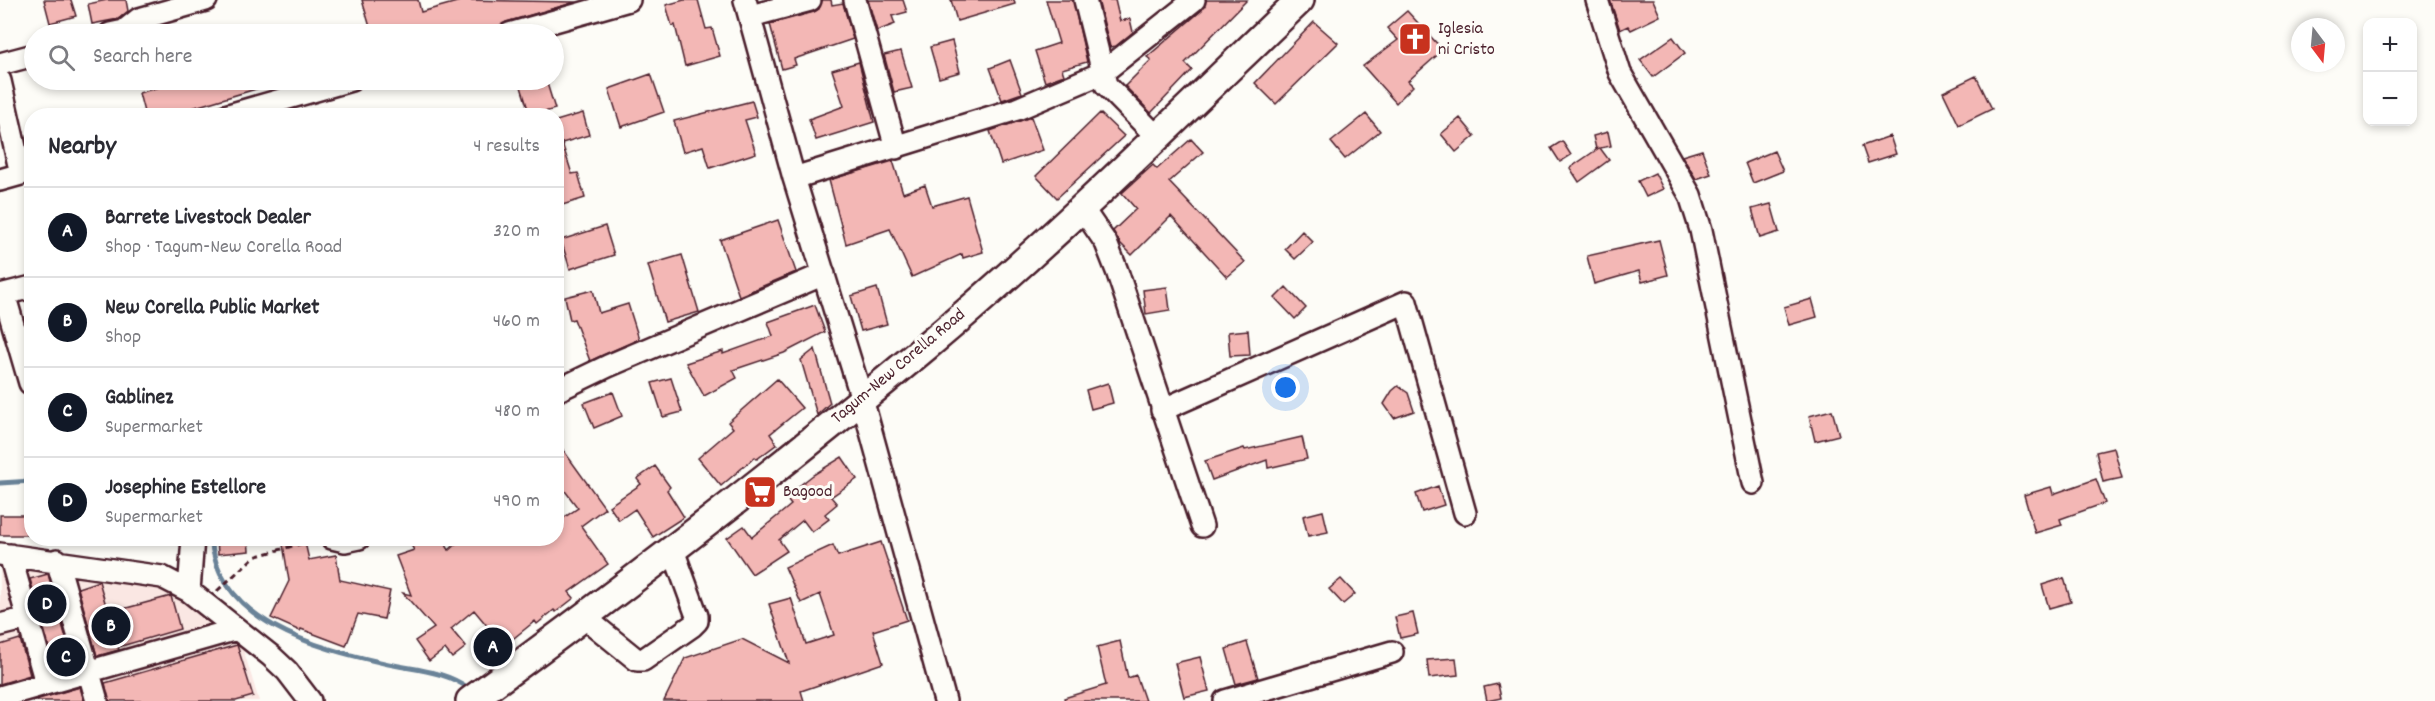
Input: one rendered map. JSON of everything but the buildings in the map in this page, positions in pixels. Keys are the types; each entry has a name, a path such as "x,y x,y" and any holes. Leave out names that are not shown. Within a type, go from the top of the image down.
{"main road":[{"name":"Tagum-New Corella Road","path":"470,701 673,550 928,345 1082,208 1300,0"}],"street":[{"path":"133,24 139,19 206,0"},
{"path":"544,24 629,0"},
{"path":"810,0 748,8 794,178 862,399 945,701"},
{"path":"855,0 896,148"},
{"path":"1084,0 1102,73 1110,92 1157,137"},
{"path":"794,178 1017,109 1102,73 1194,0"},
{"path":"1597,0 1620,74 1690,195 1701,230 1753,483"},
{"path":"0,64 24,58"},
{"path":"0,81 24,165"},
{"path":"253,108 316,90"},
{"path":"0,180 24,173"},
{"path":"1082,208 1106,243 1202,526"},
{"path":"564,387 608,366 824,274"},
{"path":"24,289 2,294 24,364"},
{"path":"1162,410 1406,302 1465,513"},
{"path":"189,591 192,546"},
{"path":"584,617 637,660 643,660 692,626 697,621 697,616 673,550"},
{"path":"46,683 28,618 5,554 154,575 189,591 287,671 310,701"},
{"path":"57,560 97,701"},
{"path":"0,626 28,618"},
{"path":"0,697 237,629"},
{"path":"1225,701 1392,652"}],"path":[{"path":"220,589 254,557 291,546"}],"shaded area":[{"path":"0,562 140,579 178,593 241,642 259,701 0,701"}],"waterway":[{"path":"0,483 24,482"},
{"path":"213,546 218,567 231,591 251,611 275,626 329,649 440,674 470,689"}],"place":[{"name":"Iglesia ni Cristo","path":"1415,39"},
{"name":"Bagood","path":"760,492"},
{"name":"Josephine Estellore","path":"47,604"},
{"name":"New Corella Public Market","path":"111,626"},
{"name":"Barrete Livestock Dealer","path":"493,647"},
{"name":"Gablinez","path":"66,657"}]}
